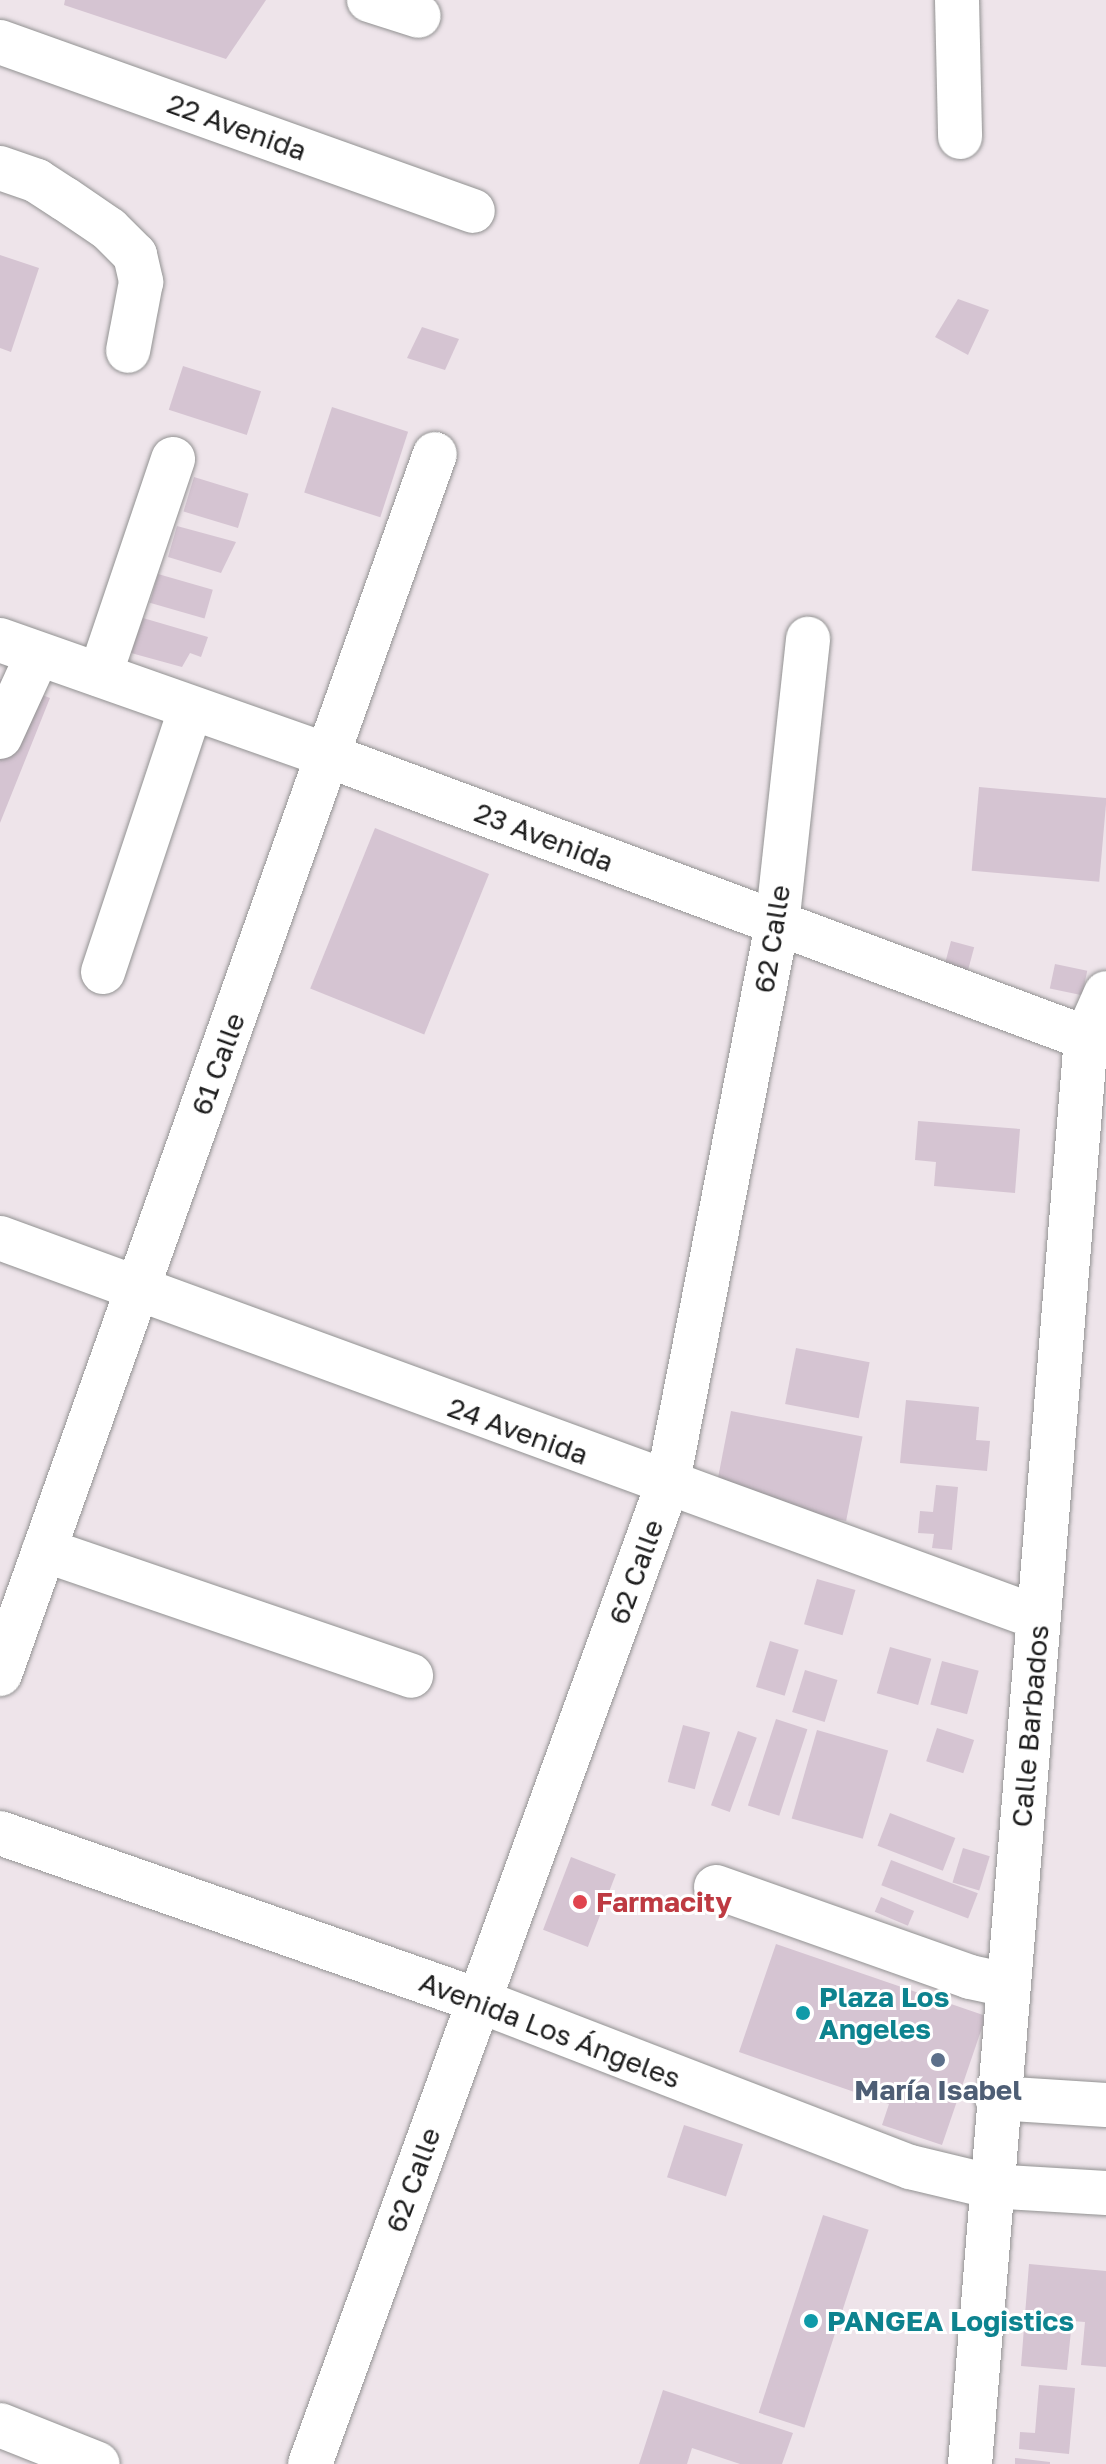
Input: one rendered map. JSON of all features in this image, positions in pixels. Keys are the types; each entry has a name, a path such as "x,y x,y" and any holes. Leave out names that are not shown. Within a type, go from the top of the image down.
{"street":[{"path":"369,0 419,16"},
{"path":"957,0 960,137"},
{"name":"22 Avenida","path":"0,42 473,211"},
{"path":"0,168 37,181 65,199 109,229 135,255 141,282 128,351"},
{"name":"61 Calle","path":"0,1674 435,454"},
{"path":"100,675 173,459"},
{"name":"62 Calle","path":"310,2464 667,1486 777,925 808,639"},
{"path":"0,737 19,647"},
{"name":"23 Avenida","path":"19,647 329,756 1086,1038"},
{"path":"103,972 191,708"},
{"name":"Calle Barbados","path":"970,2464 989,2186 1086,1038 1106,993"},
{"name":"24 Avenida","path":"0,1238 667,1486 1039,1618"},
{"path":"44,1550 411,1676"},
{"name":"Avenida Los Ángeles","path":"0,1833 477,2000 910,2167 989,2186 1106,2193"},
{"path":"716,1887 970,1977 1007,1985"},
{"path":"997,2098 1106,2105"},
{"path":"0,2425 98,2464"}],"building":[{"path":"65,0 266,0 226,59 64,5"},
{"path":"0,255 39,268 11,352 0,348"},
{"path":"958,299 989,310 968,355 935,337"},
{"path":"422,327 459,339 445,370 407,358"},
{"path":"183,366 261,391 247,435 169,410"},
{"path":"332,407 408,432 380,517 304,493"},
{"path":"194,477 249,494 238,528 183,511"},
{"path":"177,526 236,542 221,573 168,557"},
{"path":"158,574 213,590 205,619 150,603"},
{"path":"143,618 208,637 201,657 190,653 182,667 131,653"},
{"path":"0,679 50,698 0,823"},
{"path":"979,787 1106,798 1099,882 972,871"},
{"path":"375,828 489,874 424,1034 310,988"},
{"path":"951,941 974,947 968,971 945,965"},
{"path":"1055,964 1087,971 1082,995 1050,988"},
{"path":"918,1121 1020,1129 1015,1193 934,1186 936,1162 915,1160"},
{"path":"796,1348 870,1362 859,1418 785,1404"},
{"path":"906,1400 979,1407 976,1440 990,1441 987,1471 900,1463"},
{"path":"731,1411 863,1437 846,1521 715,1495"},
{"path":"936,1485 958,1487 952,1550 932,1548 934,1534 918,1533 920,1511 933,1512"},
{"path":"817,1579 855,1590 842,1635 804,1624"},
{"path":"770,1641 799,1650 785,1696 756,1687"},
{"path":"890,1647 931,1659 918,1705 877,1693"},
{"path":"942,1661 979,1671 967,1714 930,1704"},
{"path":"805,1670 838,1680 825,1722 792,1712"},
{"path":"776,1719 807,1729 779,1816 748,1806"},
{"path":"683,1725 710,1732 695,1789 668,1782"},
{"path":"937,1728 974,1740 963,1773 926,1761"},
{"path":"817,1730 888,1750 863,1839 792,1818"},
{"path":"738,1731 757,1738 730,1812 711,1805"},
{"path":"890,1813 955,1838 943,1871 877,1846"},
{"path":"963,1848 990,1856 979,1891 952,1882"},
{"name":"Farmacity","path":"571,1857 616,1874 588,1947 543,1930"},
{"path":"891,1860 978,1893 968,1919 881,1885"},
{"path":"881,1897 914,1911 908,1926 875,1912"},
{"path":"776,1944 986,2016 942,2145 882,2125 889,2104 739,2052"},
{"path":"684,2125 743,2144 726,2196 667,2177"},
{"name":"PANGEA Logistics","path":"823,2215 869,2230 804,2428 759,2413"},
{"path":"1029,2264 1106,2271 1106,2367 1081,2365 1085,2322 1072,2321 1067,2370 1021,2366"},
{"path":"1039,2385 1075,2388 1069,2454 1019,2449 1020,2432 1035,2433"},
{"path":"663,2390 793,2433 782,2464 740,2464 692,2448 687,2464 639,2464"},
{"path":"1015,2458 1050,2462 1050,2464 1015,2464"}],"place":[{"name":"Farmacity","path":"580,1902"},
{"name":"Plaza Los Angeles","path":"803,2013"},
{"name":"María Isabel","path":"938,2060"},
{"name":"PANGEA Logistics","path":"811,2321"}]}
